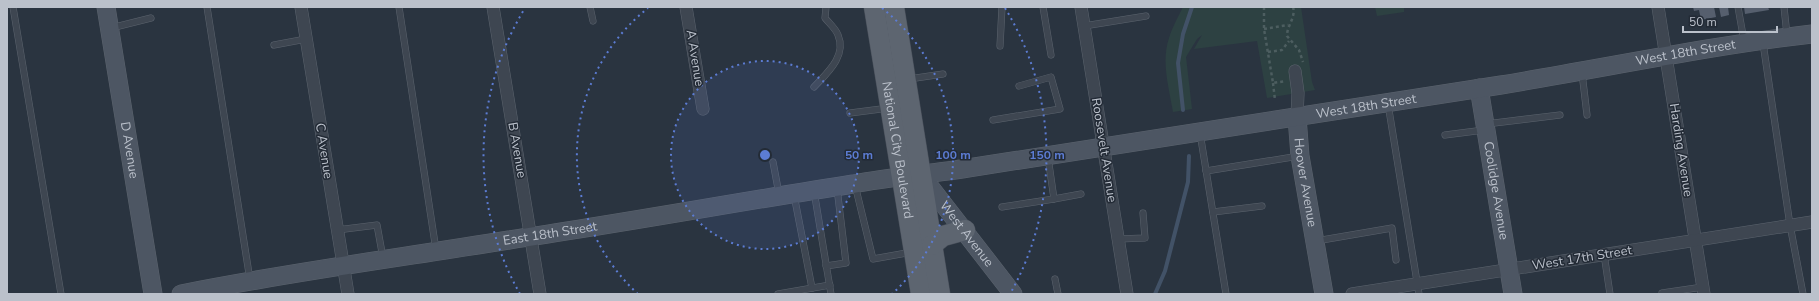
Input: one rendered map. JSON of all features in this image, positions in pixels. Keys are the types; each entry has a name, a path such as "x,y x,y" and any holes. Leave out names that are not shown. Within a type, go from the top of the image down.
{"main road":[{"name":"D Avenue","path":"106,7 153,294"},
{"name":"National City Boulevard","path":"874,7 890,108 932,245 940,294"},
{"name":"National City Boulevard","path":"894,7 905,79 914,252 921,294"},
{"name":"West 18th Street","path":"910,175 1297,117 1762,40 1812,34"},
{"name":"Coolidge Avenue","path":"1479,88 1513,294"},
{"name":"Hoover Avenue","path":"1297,117 1300,156 1324,294"},
{"name":"East 18th Street","path":"181,294 250,280 532,237 910,175"},
{"name":"West Avenue","path":"910,175 965,230 1013,294"},
{"path":"932,245 943,236 965,230"}],"street":[{"name":"C Avenue","path":"301,7 348,294"},
{"name":"B Avenue","path":"493,7 532,237 540,294"},
{"name":"A Avenue","path":"686,7 703,109"},
{"name":"Roosevelt Avenue","path":"1081,7 1118,239 1124,294"},
{"name":"Harding Avenue","path":"1658,7 1704,291"},
{"name":"Hoover Avenue","path":"1297,117 1298,72"},
{"name":"West 17th Street","path":"1352,294 1418,290 1509,269 1812,222"}],"lane":[{"path":"13,7 61,294"},
{"path":"207,7 250,280"},
{"path":"399,7 437,252"},
{"path":"590,7 593,21"},
{"path":"814,87 831,68 840,53 839,36 825,18 826,7"},
{"path":"1000,46 1002,7"},
{"path":"1043,7 1051,56"},
{"path":"1738,7 1744,43"},
{"path":"1784,7 1787,36"},
{"path":"1084,26 1146,16"},
{"path":"109,28 151,18"},
{"path":"274,45 306,39"},
{"path":"1762,40 1790,225 1803,294"},
{"path":"1581,71 1587,115"},
{"path":"905,79 943,74"},
{"path":"994,120 1060,109 1051,77 1019,86"},
{"path":"1388,102 1418,290"},
{"path":"850,113 890,108"},
{"path":"1445,135 1560,115"},
{"path":"1200,131 1226,294"},
{"path":"1048,155 1054,199"},
{"path":"1206,171 1300,156"},
{"path":"773,162 787,194 812,288"},
{"path":"855,183 873,259 914,252"},
{"path":"826,266 846,263 837,186"},
{"path":"814,190 831,294"},
{"path":"1002,207 1081,194"},
{"path":"1213,212 1262,206"},
{"path":"1118,239 1145,238 1143,213"},
{"path":"337,230 377,225 384,260"},
{"path":"1315,241 1392,228 1396,260"},
{"path":"1604,254 1610,294"},
{"path":"1055,278 1058,294"},
{"path":"778,294 830,285"},
{"path":"1662,292 1704,291"}],"path":[{"path":"1264,7 1264,29 1275,100"},
{"path":"1273,83 1298,72 1299,50 1289,41 1287,36 1288,25 1293,19 1293,7"},
{"path":"1264,29 1288,25"},
{"path":"1268,52 1282,50 1289,41"}],"green space":[{"path":"1183,7 1301,7 1312,82 1315,90 1267,98 1257,41 1194,49 1202,35 1197,39 1186,57 1192,109 1173,112 1166,75 1166,56 1170,34"},
{"path":"1375,7 1404,7 1404,12 1377,16"}],"building":[{"path":"1693,7 1714,7 1716,17 1701,20 1699,10 1694,11"},
{"path":"1719,7 1728,7 1729,15 1721,17"},
{"path":"1744,7 1768,7 1769,10 1745,14"}],"waterway":[{"path":"1183,110 1178,63 1183,34 1192,7"},
{"path":"1155,294 1165,271 1188,182 1189,156"}]}
